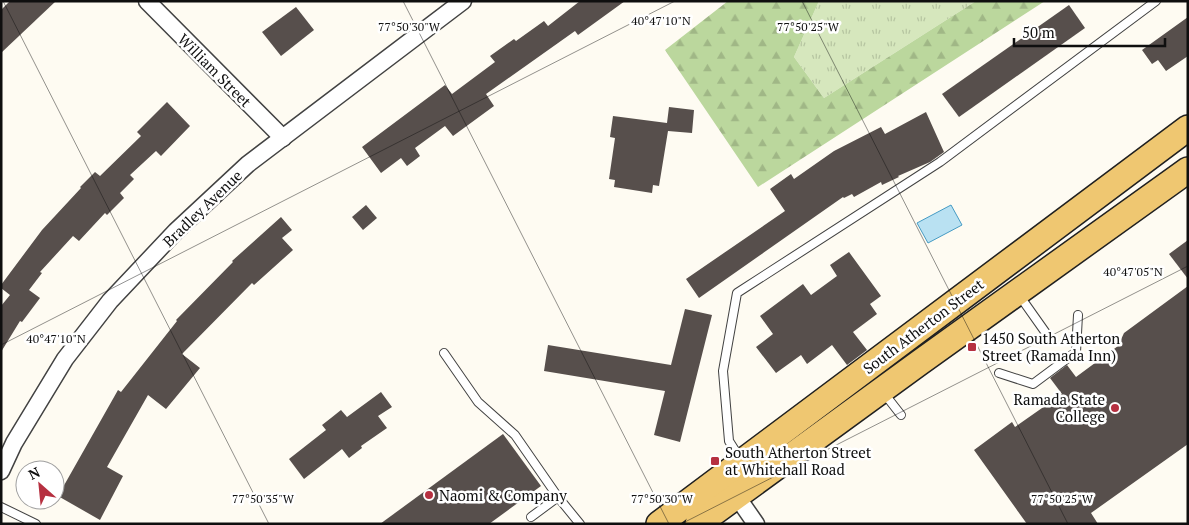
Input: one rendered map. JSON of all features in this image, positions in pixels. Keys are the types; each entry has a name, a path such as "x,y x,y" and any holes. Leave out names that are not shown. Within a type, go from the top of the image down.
{"main road":[{"name":"South Atherton Street","path":"698,524 729,486 742,461 1188,128"},
{"name":"South Atherton Street","path":"659,524 729,486 882,390 1188,170"}],"street":[{"name":"William Street","path":"146,1 283,138"},
{"name":"Bradley Avenue","path":"1,471 14,443 65,359 110,301 176,231 248,164 463,1"},
{"path":"729,486 756,524"}],"lane":[{"path":"742,461 729,441 723,371 738,294 940,162 1156,1"},
{"path":"1018,293 1048,336"},
{"path":"999,373 1033,384 1076,352 1078,315"},
{"path":"444,353 478,402 515,435 558,497 580,524"},
{"path":"882,390 901,416"},
{"path":"531,518 558,497"},
{"path":"1,507 36,524"}],"green space":[{"path":"728,1 819,1 794,57 824,98 976,1 1045,1 758,187 665,50"},
{"path":"819,1 976,1 824,98 794,57"}],"water":[{"path":"951,205 962,225 928,243 917,223"}],"building":[{"path":"10,1 56,1 1,53 1,10"},
{"path":"580,1 625,1 578,35 575,31 486,94 494,106 453,136 445,126 415,148 420,156 407,166 401,158 381,173 362,147 445,85 452,94 495,62 490,56 514,39 516,41 544,21 548,26"},
{"path":"1069,5 1085,28 959,117 942,94"},
{"path":"296,7 314,30 281,56 262,32"},
{"path":"1188,17 1188,56 1166,71 1158,60 1152,64 1142,50"},
{"path":"167,102 190,126 161,156 156,151 130,175 134,179 120,193 124,198 107,215 105,213 79,241 73,236 40,272 42,273 29,290 40,298 22,322 20,321 1,352 1,306 10,295 1,288 1,285 42,230 80,187 95,172 100,176 141,136 137,132"},
{"path":"669,107 694,110 692,133 668,131 659,186 653,185 652,193 614,187 615,180 609,179 615,138 610,137 613,116 667,123"},
{"path":"926,112 944,152 930,162 882,185 881,182 854,197 852,194 843,197 699,298 686,279 785,211 770,189 791,174 794,179 834,151 881,127 885,134"},
{"path":"366,205 377,218 363,230 352,217"},
{"path":"281,217 292,230 282,238 293,250 254,285 252,283 182,354 200,368 166,409 148,395 107,467 123,476 100,520 65,500 65,484 118,390 121,392 176,320 232,261"},
{"path":"1188,240 1188,279 1169,254"},
{"path":"849,252 881,296 870,304 877,314 853,332 867,350 847,365 832,345 807,364 801,355 776,373 756,347 773,334 760,316 803,284 811,295 837,276 830,265"},
{"name":"Ramada State College","path":"1188,286 1188,444 1091,513 1098,524 1027,524 974,450 1012,422 1015,427 1062,394 1050,378 1067,365 1076,377 1118,346 1124,333"},
{"path":"685,309 712,315 680,442 654,435 665,391 544,371 548,345 671,365"},
{"path":"381,392 392,407 378,416 387,428 361,446 362,448 349,458 342,449 304,479 289,459 326,430 322,425 341,410 347,417"},
{"path":"503,434 541,486 489,524 380,524"}],"place":[{"name":"1450 South Atherton Street (Ramada Inn)","path":"972,347"},
{"name":"Ramada State College","path":"1115,408"},
{"name":"South Atherton Street at Whitehall Road","path":"715,461"},
{"name":"Naomi & Company","path":"429,495"}]}
